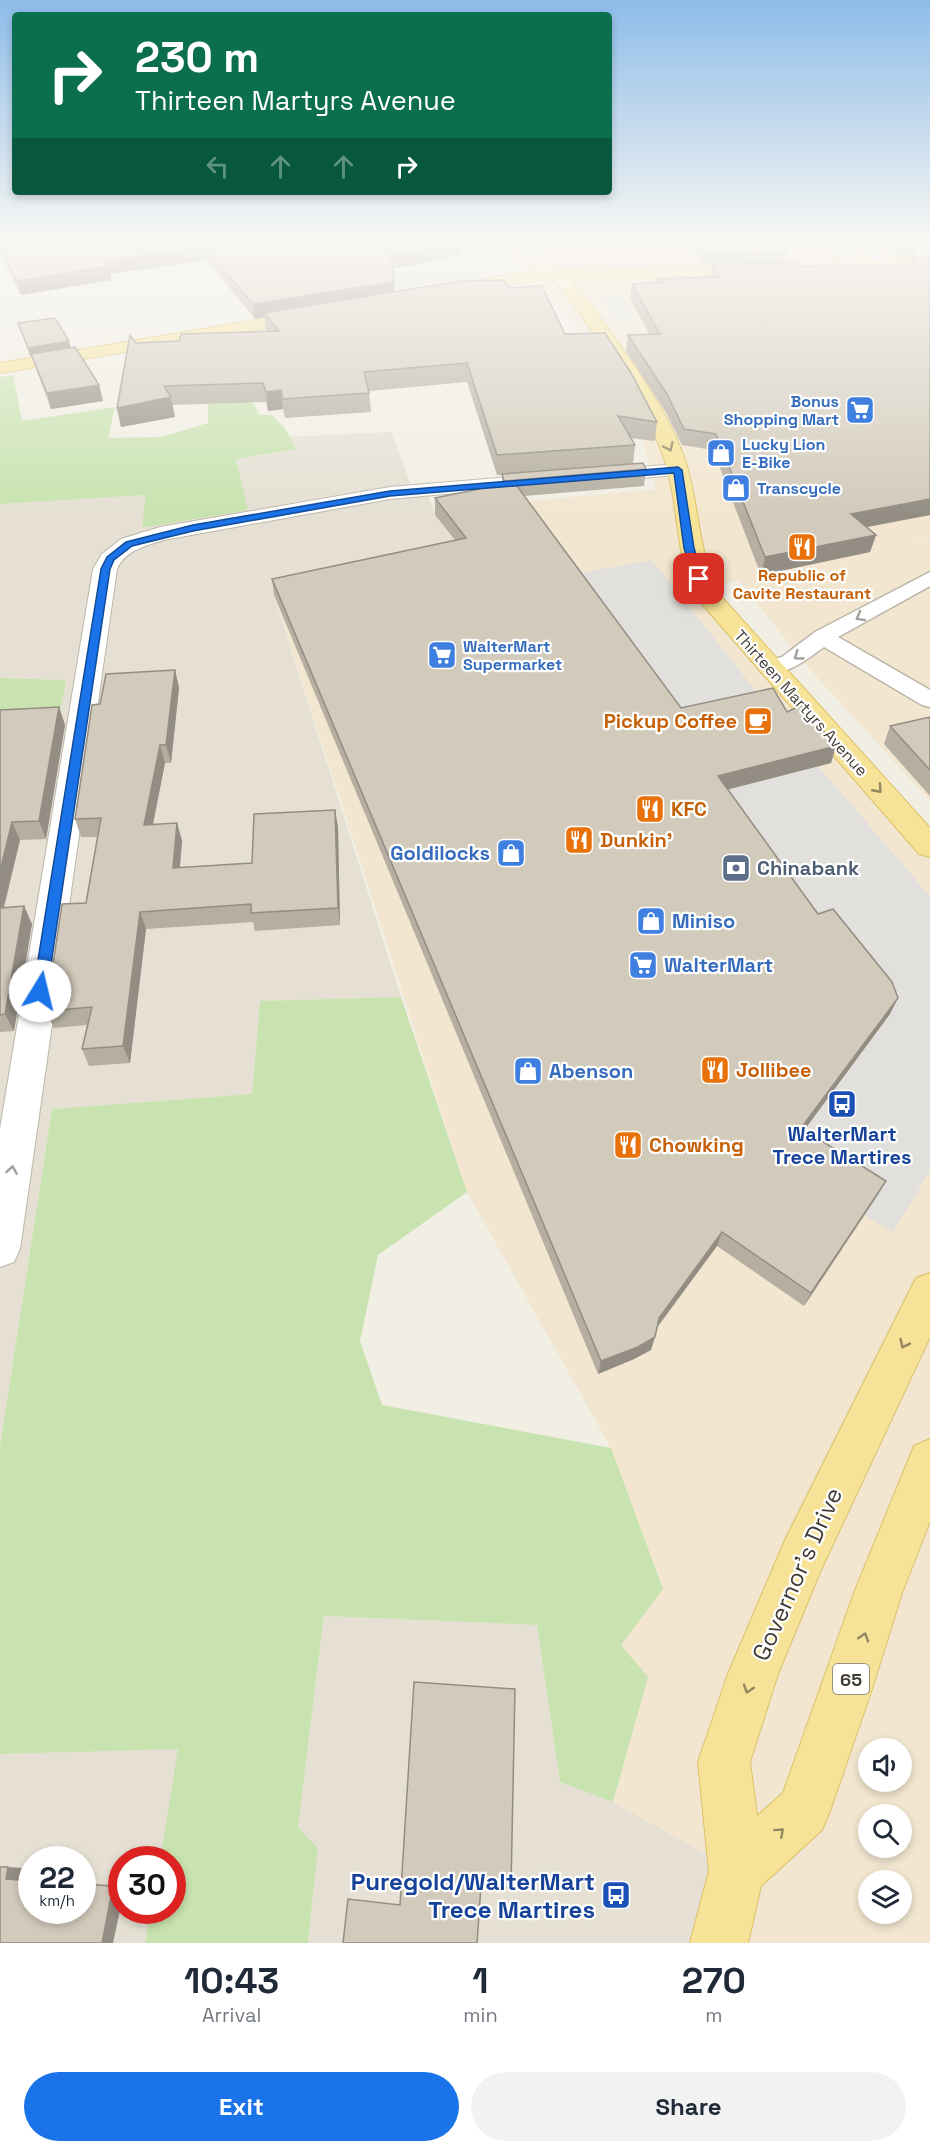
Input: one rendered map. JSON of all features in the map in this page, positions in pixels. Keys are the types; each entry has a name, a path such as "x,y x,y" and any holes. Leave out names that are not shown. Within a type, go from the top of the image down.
{"main road":[{"path":"0,368 205,334"},
{"name":"Thirteen Martyrs Avenue","path":"600,334 653,415 673,455 678,470 689,548 699,579 708,597 930,847"},
{"name":"Governor's Drive","path":"719,1943 736,1871 724,1762 749,1685 802,1557 930,1292"},
{"name":"65","path":"736,1871 803,1811 847,1689 878,1593 930,1462"}],"street":[{"path":"0,1249 105,569 110,559 129,544 142,539 413,490 678,470"}],"lane":[{"path":"769,667 790,662 823,637 930,578"},
{"path":"823,637 930,700"}],"shaded area":[{"path":"580,334 930,334 930,536 911,543 930,537 930,801 806,665 739,581 703,587 930,845 930,1943 722,1943 736,1871 613,1802 648,1677 621,1645 611,1448 467,1192 274,595 465,555 434,510 656,489 641,436 621,393"},
{"path":"391,432 413,490 426,489 435,515 466,554 274,596 401,997 260,1001 252,1094 52,1109 0,1446 0,726 66,680 0,678 0,504 147,495 142,528 247,510 236,459 296,449 285,437"},
{"path":"652,560 767,705 781,702 831,763 819,767 930,896 930,1171 893,1232 864,1215 794,1144 890,1015 569,575"},
{"path":"324,1616 537,1625 560,1782 613,1802 737,1871 722,1943 308,1943 318,1848 298,1827"},
{"path":"179,1748 162,1846 108,1846 108,1924 149,1924 145,1943 0,1943 0,1754"}],"green space":[{"path":"13,375 22,421 115,407 108,438 161,437 208,423 208,382 251,399 260,415 272,415 285,428 296,449 236,459 248,510 142,528 146,495 0,504 0,377"},
{"path":"0,678 66,680 58,721 0,726"},
{"path":"401,997 467,1192 378,1255 360,1341 382,1405 611,1448 663,1589 621,1645 648,1677 613,1802 560,1782 537,1625 324,1616 298,1827 318,1848 308,1943 145,1943 149,1924 186,1924 186,1846 162,1846 178,1749 0,1754 0,1446 52,1109 252,1094 260,1001"}],"building":[{"path":"22,334 65,334 69,341 28,348"},
{"path":"181,334 605,334 631,373 657,422 618,416 635,445 497,455 467,363 364,372 369,393 283,399 281,390 266,392 263,383 164,386 171,397 117,408 130,335 136,343 179,341"},
{"path":"930,334 930,499 851,514 876,535 765,557 716,434 684,429 667,394 628,335"},
{"path":"75,347 99,385 47,393 31,354"},
{"path":"643,463 646,469 504,481 502,474"},
{"name":"WalterMart","path":"514,482 681,708 773,688 787,712 802,705 836,746 718,776 818,914 833,909 892,982 898,998 801,1128 886,1181 811,1293 722,1232 659,1318 655,1337 638,1347 601,1361 272,579 466,538 435,498"},
{"path":"175,670 166,745 160,745 144,825 177,823 173,868 252,863 254,814 335,810 338,908 251,913 251,904 140,912 123,1046 82,1049 92,1007 46,1011 62,904 86,903 101,818 75,819 92,705 100,704 106,674"},
{"path":"59,707 39,821 12,822 0,871 0,710"},
{"path":"930,717 930,770 890,726"},
{"path":"24,906 5,1014 0,1015 0,908"},
{"path":"414,1682 515,1689 511,1888 481,1886 477,1943 343,1943 348,1899 400,1905"},
{"path":"0,1867 8,1867 6,1879 18,1880 18,1924 96,1924 96,1885 108,1886 108,1912 102,1943 0,1943"}],"place":[{"name":"Bonus Shopping Mart","path":"860,410"},
{"name":"Lucky Lion E-Bike","path":"721,453"},
{"name":"Transcycle","path":"736,488"},
{"name":"Republic of Cavite Restaurant","path":"802,547"},
{"name":"WalterMart Supermarket","path":"442,655"},
{"name":"Pickup Coffee","path":"758,721"},
{"name":"KFC","path":"650,809"},
{"name":"Dunkin'","path":"579,840"},
{"name":"Goldilocks","path":"511,853"},
{"name":"Chinabank","path":"736,868"},
{"name":"Miniso","path":"651,921"},
{"name":"WalterMart","path":"643,965"},
{"name":"Jollibee","path":"715,1070"},
{"name":"Abenson","path":"528,1071"},
{"name":"WalterMart Trece Martires","path":"842,1104"},
{"name":"Chowking","path":"628,1145"},
{"name":"Puregold/WalterMart Trece Martires","path":"616,1895"}],"route":[{"path":"40,991 105,569 110,559 129,544 160,534 390,493 678,470 686,533 694,569 699,579"}]}
